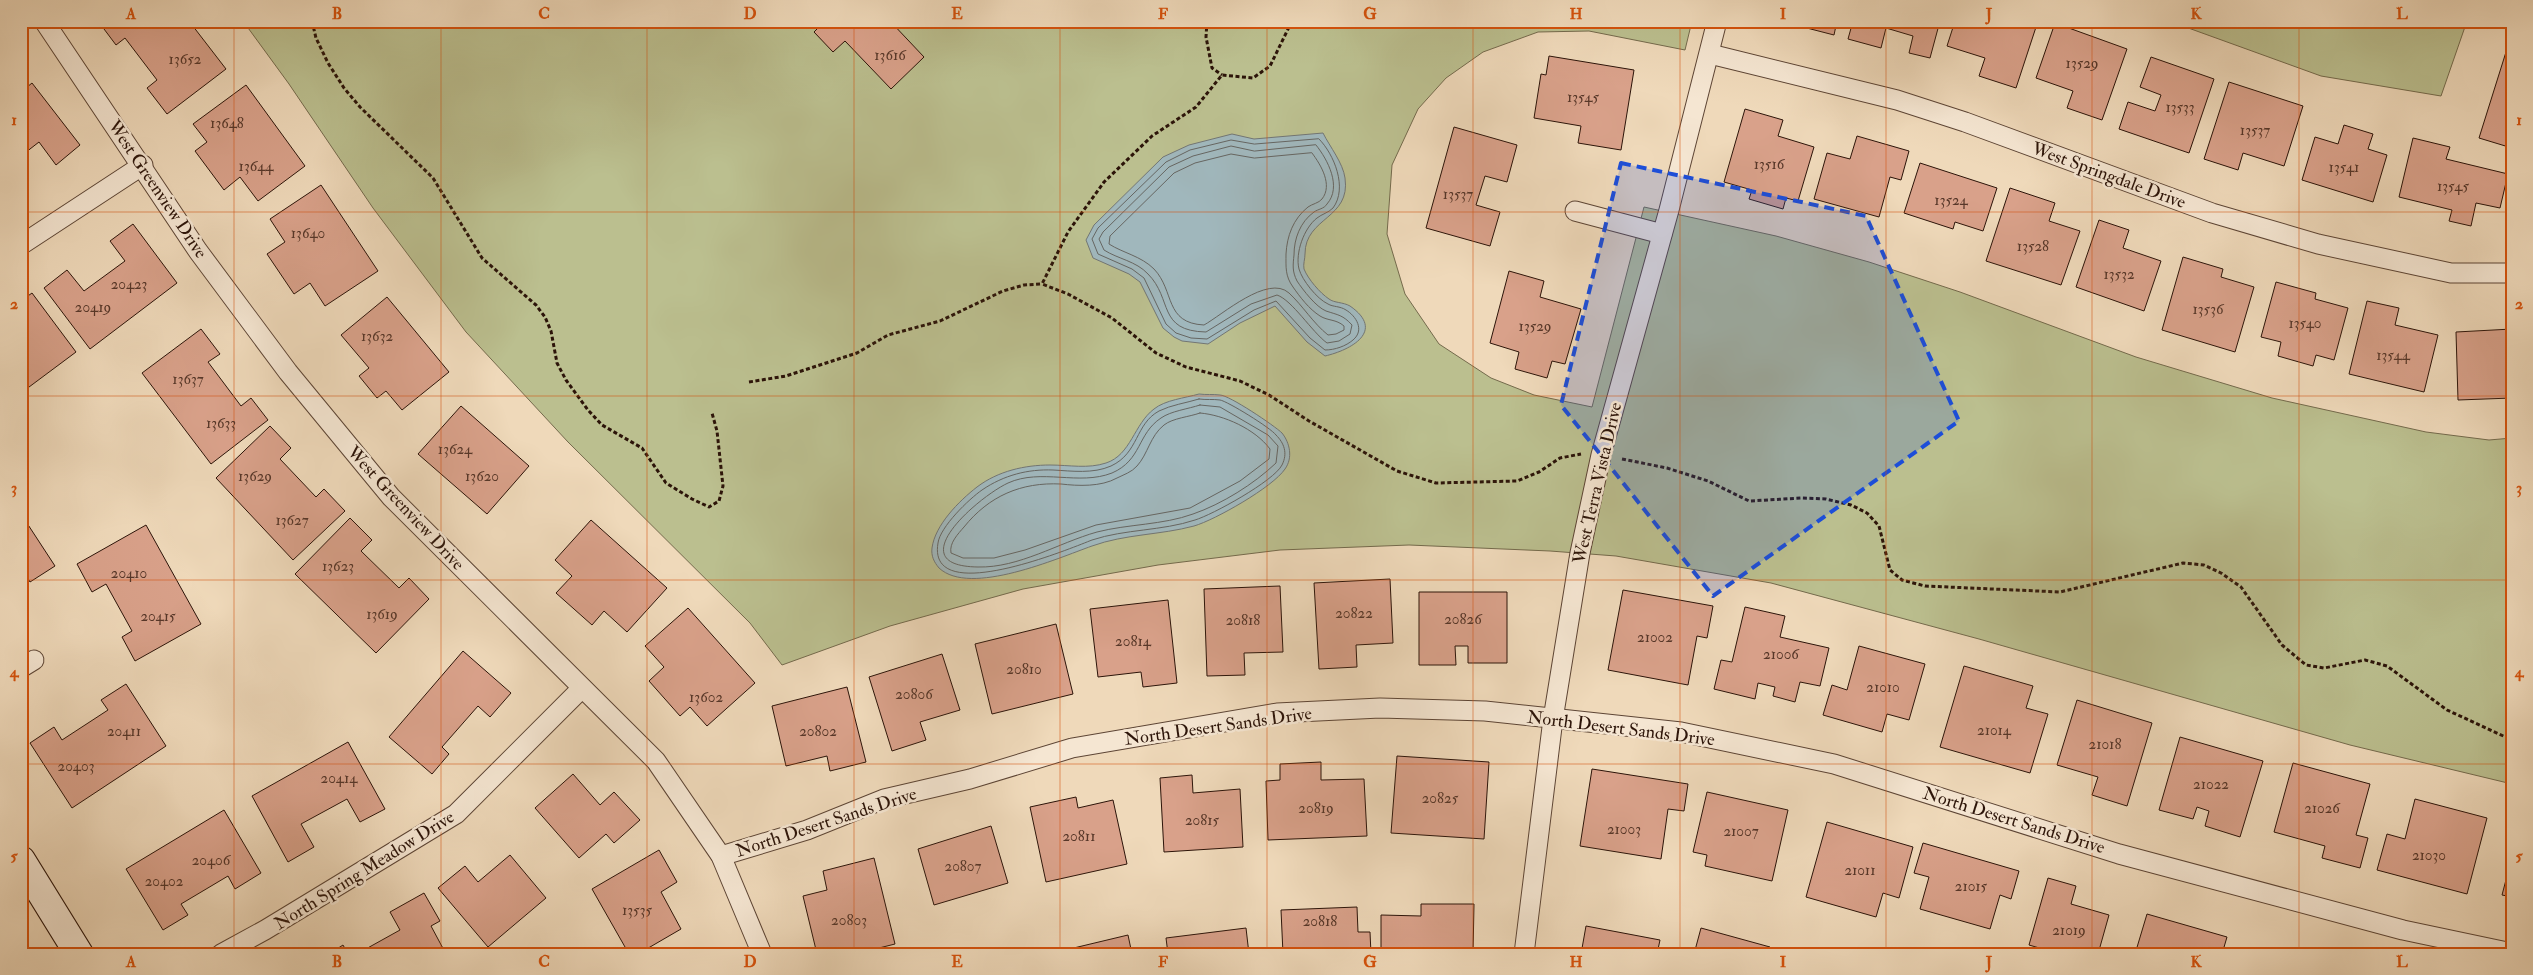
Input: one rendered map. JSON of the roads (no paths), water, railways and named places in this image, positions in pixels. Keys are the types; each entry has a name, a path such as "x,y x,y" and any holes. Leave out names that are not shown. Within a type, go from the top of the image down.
{"street":[{"name":"West Greenview Drive","path":"44,21 198,251 282,364 391,497 656,760 721,856 762,954"},
{"name":"West Terra Vista Drive","path":"1524,954 1553,719 1580,553 1601,455 1662,234 1717,21"},
{"name":"West Springdale Drive","path":"1710,54 1898,100 1965,122 2212,213 2318,244 2451,273 2512,273"},
{"path":"21,245 142,165"},
{"path":"1576,211 1662,234"},
{"name":"North Spring Meadow Drive","path":"221,954 265,930 456,814 582,688"},
{"name":"North Desert Sands Drive","path":"721,856 806,830 884,799 970,779 1072,748 1277,713 1380,708 1485,711 1681,732 1834,764 2119,854 2403,930 2512,954"},
{"path":"21,860 79,954"}],"water":[{"path":"1323,133 1344,172 1345,192 1335,210 1312,232 1307,242 1304,269 1308,277 1322,293 1331,300 1350,306 1360,315 1365,324 1365,331 1361,338 1345,349 1325,356 1307,342 1275,306 1240,323 1208,344 1182,341 1163,328 1140,282 1129,274 1093,258 1086,240 1094,225 1163,157 1189,145 1232,134 1254,139"},
{"path":"1199,394 1225,396 1252,411 1282,433 1289,446 1289,460 1285,469 1269,485 1229,510 1203,523 1105,542 1037,566 1014,572 992,577 971,578 953,576 939,568 932,556 934,539 938,531 949,514 963,499 985,481 1012,470 1031,466 1085,466 1106,463 1121,453 1147,415 1154,409 1169,401"}]}
